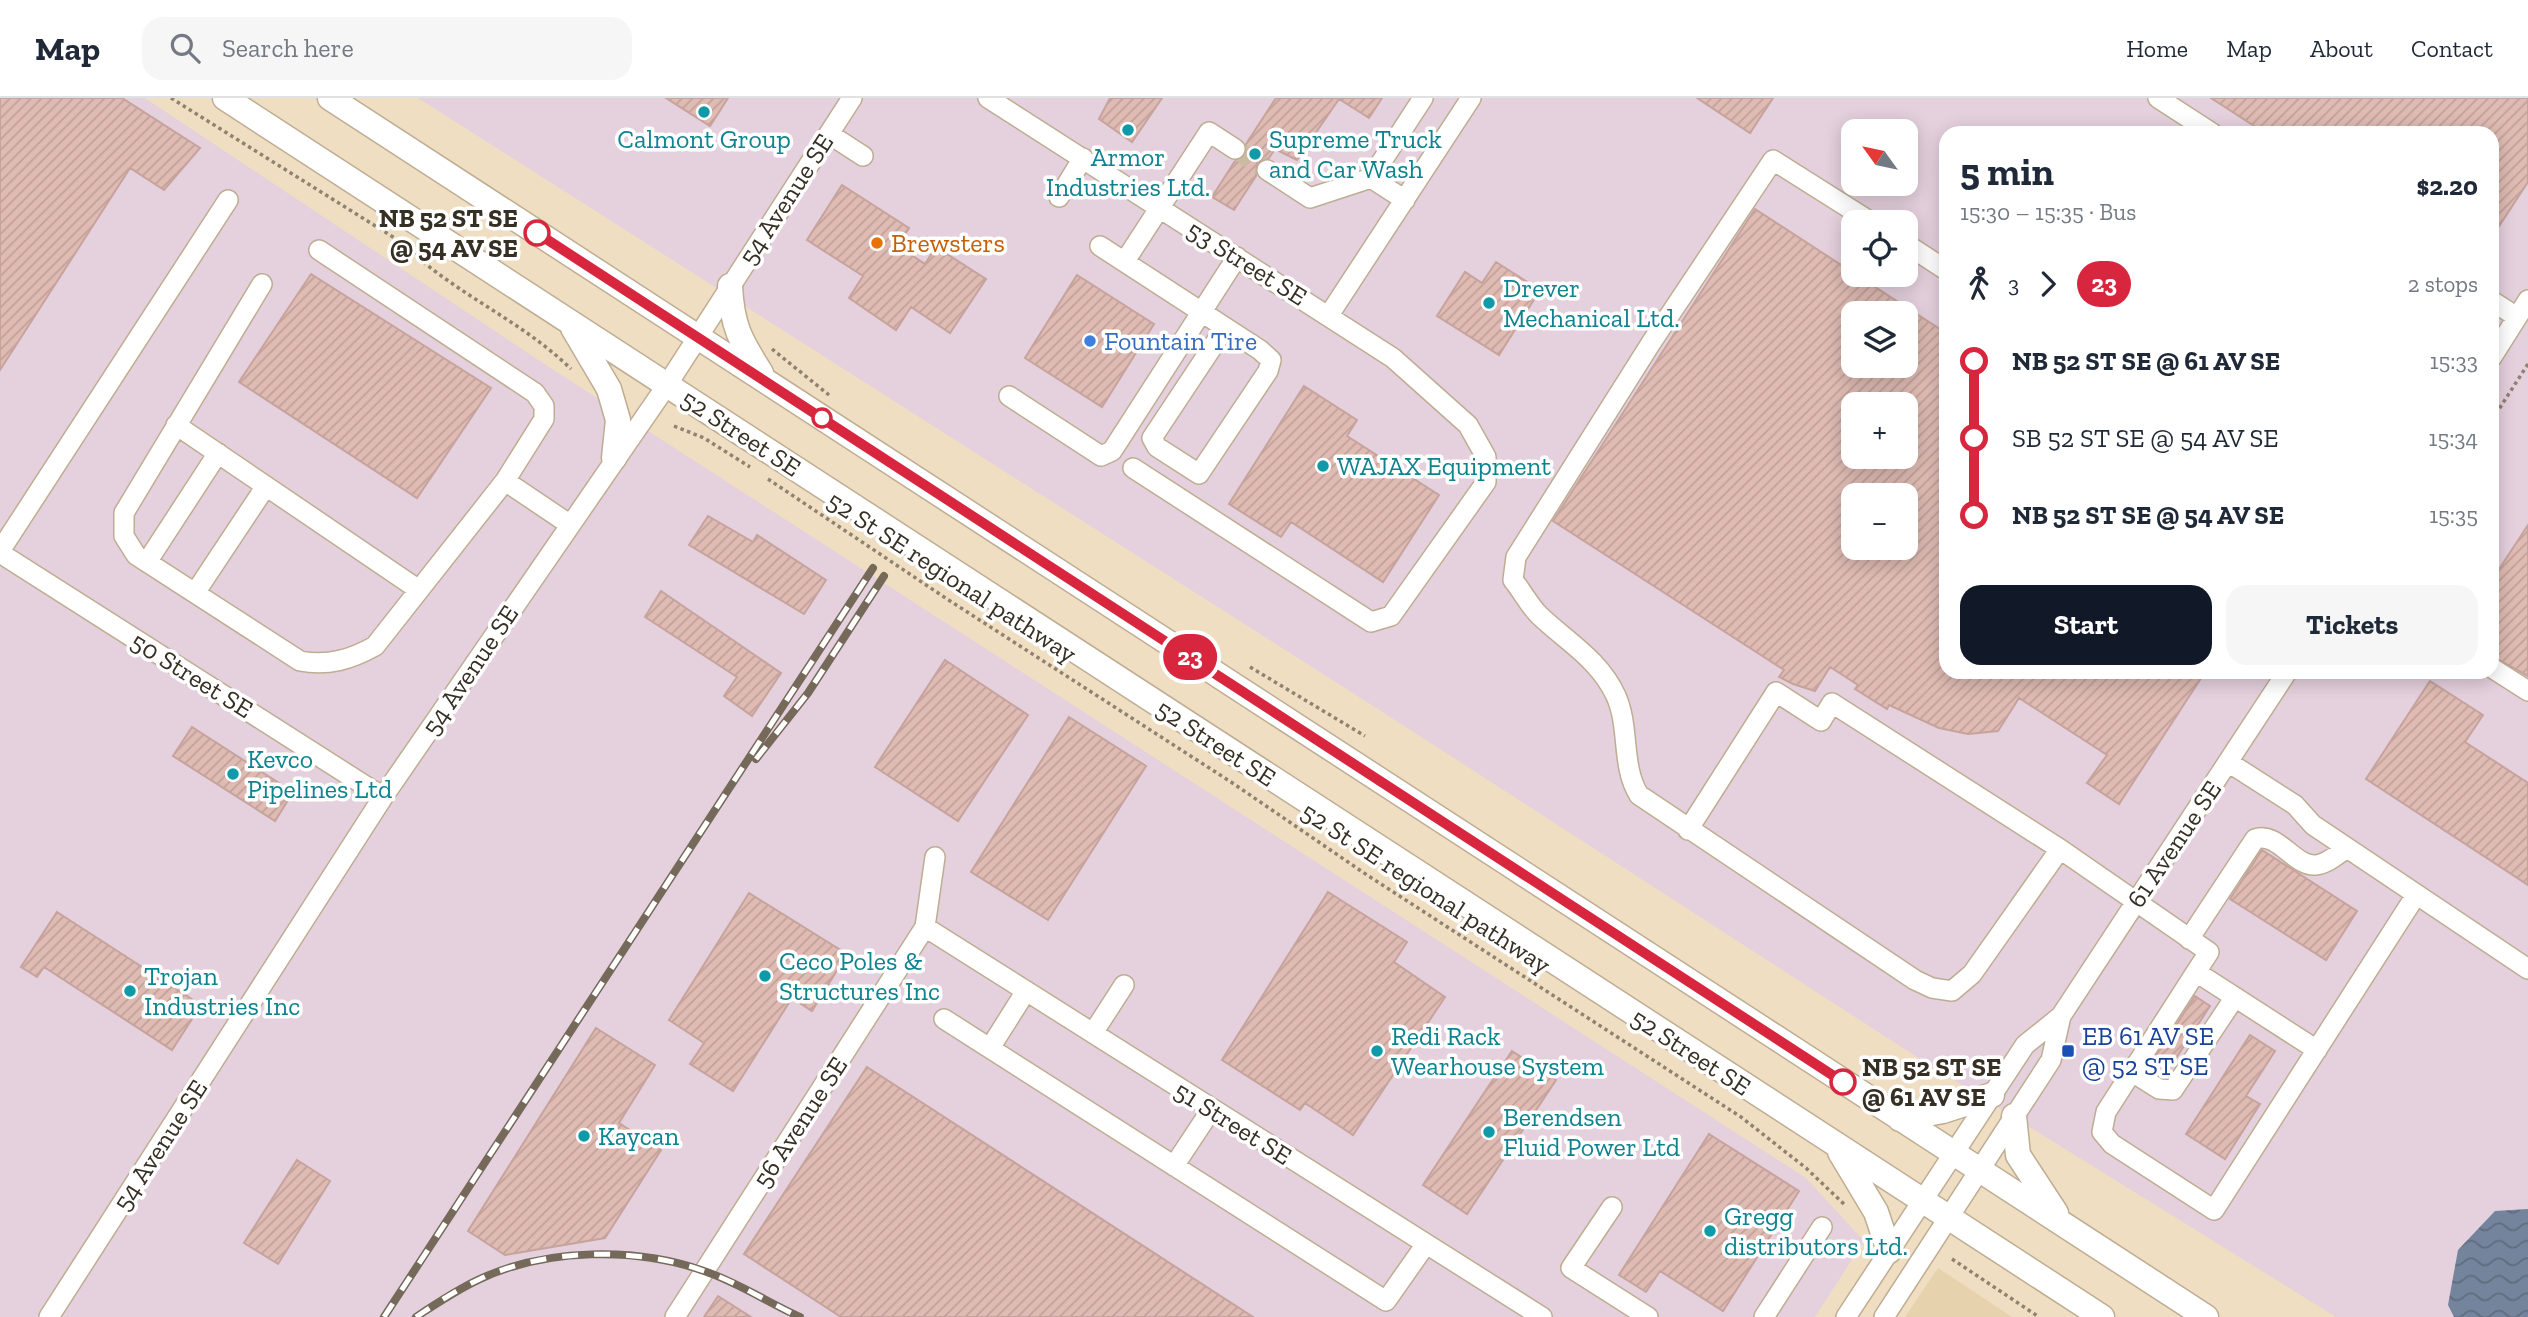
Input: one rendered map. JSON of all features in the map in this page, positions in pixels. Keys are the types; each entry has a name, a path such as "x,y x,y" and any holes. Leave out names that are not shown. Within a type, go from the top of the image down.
{"main road":[{"name":"52 Street SE","path":"225,98 2102,1317"},
{"path":"330,98 2206,1317"},
{"path":"730,286 732,317 738,337 768,382"},
{"path":"569,321 609,389 618,420 614,458"},
{"path":"1900,1119 1943,1111 1992,1095"},
{"path":"2014,1116 2018,1155 2030,1177 2065,1225"},
{"path":"1838,1148 1876,1212 1889,1251"}],"street":[{"name":"54 Avenue SE","path":"50,1317 383,797 614,458 667,385 852,98"},
{"name":"53 Street SE","path":"988,98 1393,358 1468,425 1486,457 1486,482 1391,616 1371,622 1133,468"},
{"path":"1267,170 1310,198 1371,178 1423,98"},
{"path":"1329,315 1471,98"},
{"path":"2158,98 2201,126"},
{"path":"1125,261 1209,132 1235,149"},
{"path":"829,134 863,156"},
{"path":"1059,197 1083,158"},
{"path":"1852,210 1773,160 1651,343 1516,557 1513,580 1538,613 1596,662 1616,697 1626,729 1631,783 1639,795 1688,830 1932,989 1952,991 1972,974 2060,849"},
{"path":"1371,178 1405,200"},
{"path":"0,552 228,200"},
{"path":"1100,246 1125,261 1226,328 1272,360 1268,371 1199,474 1157,447 1153,438 1226,328"},
{"path":"262,284 124,513 124,536 136,555 300,661 322,665 355,657 375,646 505,481 544,419 544,406 535,393 319,250"},
{"path":"1918,252 1939,265"},
{"path":"1009,396 1101,456 1112,451 1237,257"},
{"path":"2499,303 2523,309 2499,346"},
{"path":"176,425 419,590"},
{"path":"147,562 219,453"},
{"path":"505,481 569,524"},
{"path":"195,593 267,486"},
{"name":"50 Street SE","path":"0,552 383,797"},
{"path":"2499,672 2528,691"},
{"name":"61 Avenue SE","path":"1846,1317 2025,1045 2061,1016 2282,679"},
{"path":"1688,830 1776,692 1821,721 1832,703 2060,849 2209,952 2106,1112 2102,1123 2106,1138 2214,1210 2416,894"},
{"path":"2228,762 2295,805 2313,825 2528,969"},
{"path":"2189,939 2255,839 2269,839 2304,861 2316,865 2347,848"},
{"path":"925,927 935,857"},
{"name":"51 Street SE","path":"925,927 1542,1317"},
{"name":"56 Avenue SE","path":"674,1317 925,927"},
{"path":"2196,972 2317,1050"},
{"path":"1093,1033 1124,985"},
{"path":"989,1048 1026,991"},
{"path":"2132,1072 2159,1089 2173,1090 2235,997"},
{"name":"61 Avenue SE","path":"1884,1317 2051,1060 2061,1016"},
{"path":"944,1019 1387,1301 1426,1244"},
{"path":"1174,1166 1211,1110"},
{"path":"1612,1207 1571,1268 1648,1317"},
{"path":"1764,1317 1822,1227"}],"path":[{"path":"171,98 401,242 430,270 533,337 575,373"},
{"path":"768,345 831,396"},
{"path":"2499,409 2528,364"},
{"path":"674,426 704,438 751,468"},
{"name":"52 St SE regional pathway","path":"763,475 947,599 1231,782 1367,875 1741,1117 1805,1168 1850,1209"},
{"path":"1241,662 1365,736"},
{"path":"1952,1259 2039,1317"}],"shaded area":[{"path":"0,98 145,98 549,367 1806,1178 1864,1241 1815,1317 0,1317"},
{"path":"418,98 2528,98 2528,1317 2336,1317 1931,1066 1381,711"},
{"path":"1938,1268 2012,1317 1905,1317"}],"water":[{"path":"2528,1209 2528,1317 2454,1317 2448,1305 2458,1250 2495,1211"}],"building":[{"path":"0,98 122,98 200,148 164,190 130,168 0,370"},
{"name":"Calmont Group","path":"666,98 728,98 710,126"},
{"name":"Armor Industries Ltd.","path":"1110,98 1162,98 1132,142 1099,119"},
{"name":"Supreme Truck and Car Wash","path":"1276,98 1382,98 1369,118 1339,99 1297,160 1275,149 1269,158 1257,163 1256,176 1234,210 1212,197 1235,161 1245,156 1246,144"},
{"path":"1697,98 1773,98 1750,133"},
{"path":"2211,98 2528,98 2528,182 2499,226 2499,126 2254,126"},
{"path":"842,185 909,228 898,246 925,264 936,247 986,279 950,333 911,307 896,330 849,298 863,276 807,240"},
{"path":"1755,209 1841,265 1841,287 1875,287 1897,301 1841,301 1841,378 1918,378 1918,315 1939,328 1939,679 2200,679 2119,804 2087,783 2107,755 2019,698 1998,731 1968,734 1939,728 1889,705 1887,709 1855,689 1858,685 1830,667 1815,691 1779,677 1784,670 1553,521"},
{"name":"Drever Mechanical Ltd.","path":"1496,262 1540,290 1499,355 1437,316 1465,272 1482,283"},
{"path":"311,274 491,388 417,498 239,382"},
{"name":"Fountain Tire","path":"1077,275 1154,324 1102,407 1025,358"},
{"name":"WAJAX Equipment","path":"1304,386 1357,420 1347,436 1439,495 1383,582 1291,522 1281,537 1229,504"},
{"path":"708,516 753,542 757,535 826,580 804,614 689,545"},
{"path":"2528,525 2528,676 2499,660 2499,569"},
{"path":"661,591 781,673 752,716 724,696 737,677 645,617"},
{"path":"945,660 1028,715 958,821 875,767"},
{"path":"2430,681 2483,715 2465,742 2528,783 2528,885 2366,779"},
{"path":"1069,717 1146,766 1048,920 971,872"},
{"name":"Kevco Pipelines Ltd","path":"192,727 293,792 275,821 173,756"},
{"path":"2262,850 2357,911 2326,960 2230,899"},
{"path":"1328,892 1407,942 1394,962 1445,997 1353,1135 1305,1103 1300,1110 1222,1060"},
{"name":"Ceco Poles & Structures Inc","path":"749,893 847,954 812,1011 792,998 733,1091 690,1064 704,1043 669,1020"},
{"name":"Trojan Industries Inc","path":"57,912 201,1005 172,1050 44,967 37,977 21,967"},
{"path":"2195,996 2210,1006 2169,1069 2154,1059"},
{"name":"Kaycan","path":"596,1028 655,1065 619,1123 661,1150 605,1238 505,1255 468,1231"},
{"path":"2250,1035 2275,1051 2246,1096 2260,1104 2225,1159 2186,1134"},
{"name":"Berendsen Fluid Power Ltd","path":"1512,1051 1556,1080 1467,1214 1423,1185"},
{"path":"867,1067 1253,1317 841,1317 744,1254"},
{"name":"Gregg distributors Ltd.","path":"1709,1134 1799,1191 1723,1311 1660,1271 1646,1292 1619,1275"},
{"path":"297,1160 330,1181 278,1264 244,1243"},
{"path":"718,1296 751,1317 704,1317"}],"tunnel":[{"path":"1235,149 1267,170"}],"railway":[{"path":"384,1317 873,568"},
{"path":"756,759 808,693 884,576"},
{"path":"416,1317 464,1287 506,1269 533,1261 592,1254 678,1263 729,1281 800,1317"}],"bus line":[{"name":"23","path":"537,233 1843,1082"}],"place":[{"name":"Calmont Group","path":"704,112"},
{"name":"Armor Industries Ltd.","path":"1128,130"},
{"name":"Supreme Truck and Car Wash","path":"1255,154"},
{"name":"NB 52 ST SE @ 54 AV SE","path":"537,233"},
{"name":"Brewsters","path":"877,243"},
{"name":"Drever Mechanical Ltd.","path":"1489,303"},
{"name":"Fountain Tire","path":"1090,341"},
{"name":"WAJAX Equipment","path":"1323,466"},
{"name":"Kevco Pipelines Ltd","path":"233,774"},
{"name":"Ceco Poles & Structures Inc","path":"765,976"},
{"name":"Trojan Industries Inc","path":"130,991"},
{"name":"Redi Rack Wearhouse System","path":"1377,1051"},
{"name":"EB 61 AV SE @ 52 ST SE","path":"2068,1051"},
{"name":"NB 52 ST SE @ 61 AV SE","path":"1843,1082"},
{"name":"Berendsen Fluid Power Ltd","path":"1489,1132"},
{"name":"Kaycan","path":"584,1136"},
{"name":"Gregg distributors Ltd.","path":"1710,1231"}]}
